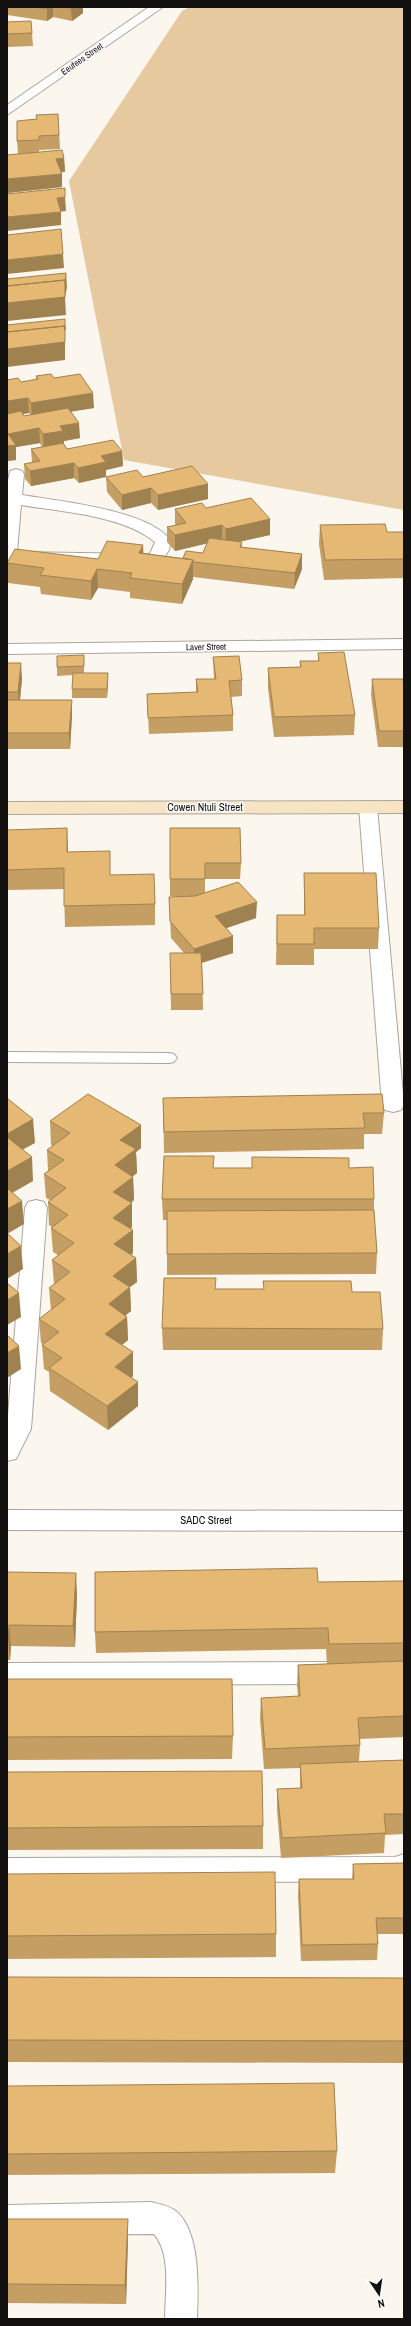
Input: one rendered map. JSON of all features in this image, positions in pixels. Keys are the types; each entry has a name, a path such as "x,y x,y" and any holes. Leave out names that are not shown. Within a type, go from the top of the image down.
{"street":[{"name":"Eeufees Street","path":"7,111 157,7"},
{"path":"7,576 16,474"},
{"path":"9,557 155,558 161,550 163,541 157,533 109,516 14,499"},
{"name":"Laver Street","path":"7,649 404,644"},
{"path":"368,807 393,1105"},
{"name":"Cowen Ntuli Street","path":"7,808 404,807"},
{"path":"7,1452 19,1429 36,1208"},
{"name":"SADC Street","path":"7,1520 404,1521"},
{"path":"7,1674 348,1673"},
{"path":"7,1871 395,1869 404,1866"},
{"path":"7,2220 151,2217 165,2222 176,2238 180,2263 181,2319"}],"lane":[{"path":"7,1057 169,1058"}],"shaded area":[{"path":"190,7 404,7 404,510 124,460 69,181 182,11"}],"building":[{"path":"35,7 49,7 47,9"},
{"path":"31,21 32,33 7,34 7,22"},
{"path":"58,114 59,135 39,136 39,140 17,141 17,121 37,119 36,115"},
{"path":"62,150 64,158 56,159 62,174 7,179 7,155"},
{"path":"65,188 65,197 57,198 61,212 7,217 7,194"},
{"path":"61,229 63,254 7,260 7,235"},
{"path":"66,273 65,284 65,280 7,286 7,279"},
{"path":"65,280 65,297 7,303 7,286"},
{"path":"65,319 65,326 7,332 7,325"},
{"path":"65,326 65,342 7,349 7,332"},
{"path":"51,374 54,378 80,374 93,393 31,403 28,398 7,401 7,380 18,378 21,382 38,379 36,376"},
{"path":"68,408 79,423 60,426 63,431 43,434 39,428 8,434 16,445 7,446 7,414 21,411 24,416"},
{"path":"113,440 122,451 101,456 106,462 78,468 74,463 30,471 24,464 40,461 31,449 63,443 67,449"},
{"path":"192,466 208,484 158,495 151,488 122,495 106,477 137,470 143,477"},
{"path":"251,498 270,519 226,529 222,525 175,535 167,527 186,523 175,509 202,503 206,508"},
{"path":"385,524 387,532 404,532 404,559 325,560 320,525"},
{"path":"209,538 242,542 240,547 302,554 295,573 193,562 193,560 183,558 186,551 203,553"},
{"path":"107,541 143,545 139,553 193,560 182,584 130,578 132,573 97,569 91,581 40,575 44,568 7,563 15,549 98,559"},
{"path":"344,652 355,715 274,717 268,668 301,667 300,661 319,661 318,653"},
{"path":"84,655 84,666 57,667 57,656"},
{"path":"239,656 242,680 229,681 233,715 148,718 147,694 198,692 196,679 216,679 213,657"},
{"path":"7,663 21,663 18,692 7,692"},
{"path":"73,673 108,673 107,689 72,689"},
{"path":"372,679 403,679 404,731 379,731"},
{"path":"7,700 72,700 69,733 7,733"},
{"path":"67,828 67,852 110,851 110,875 154,874 155,904 64,906 64,868 7,870 7,830"},
{"path":"170,828 240,828 241,863 205,863 205,879 170,879"},
{"path":"304,873 376,873 379,928 314,928 314,944 277,944 277,915 305,915"},
{"path":"238,882 257,902 215,916 233,936 194,949 170,921 169,897 195,896"},
{"path":"170,953 201,953 203,994 171,994"},
{"path":"88,1094 141,1125 120,1140 136,1149 115,1165 133,1177 113,1192 132,1203 113,1218 133,1230 114,1244 136,1258 113,1276 130,1287 109,1304 127,1317 105,1334 133,1352 115,1367 138,1382 107,1406 49,1368 62,1358 42,1345 59,1332 39,1319 65,1299 49,1288 70,1272 52,1260 74,1243 51,1228 68,1215 48,1202 66,1188 44,1174 64,1160 47,1150 70,1133 50,1121"},
{"path":"382,1094 384,1113 363,1113 365,1128 164,1132 163,1098"},
{"path":"7,1098 33,1119 7,1134"},
{"path":"7,1137 32,1157 7,1171"},
{"path":"164,1156 214,1156 213,1168 252,1168 252,1157 349,1158 349,1168 373,1167 374,1199 162,1199"},
{"path":"7,1188 22,1201 7,1209"},
{"path":"374,1210 377,1253 167,1254 167,1211"},
{"path":"7,1233 21,1246 7,1254"},
{"path":"164,1278 216,1278 215,1289 264,1289 263,1281 351,1281 352,1292 380,1292 383,1329 162,1328"},
{"path":"7,1283 19,1293 7,1300"},
{"path":"7,1335 19,1346 7,1353"},
{"path":"317,1568 318,1582 404,1581 404,1643 329,1644 328,1628 95,1632 95,1572"},
{"path":"7,1572 76,1573 73,1626 9,1625 7,1639"},
{"path":"404,1661 404,1716 358,1718 360,1745 265,1749 261,1698 300,1696 298,1665"},
{"path":"7,1679 232,1679 233,1736 7,1737"},
{"path":"404,1760 404,1814 384,1814 386,1833 282,1838 277,1789 302,1788 300,1764"},
{"path":"262,1771 263,1826 7,1828 7,1772"},
{"path":"404,1863 404,1918 376,1918 378,1944 302,1945 299,1879 354,1879 353,1864"},
{"path":"275,1872 276,1934 7,1936 7,1874"},
{"path":"7,1977 404,1978 404,2041 7,2040"},
{"path":"334,2083 337,2151 7,2154 7,2086"},
{"path":"7,2219 128,2219 125,2285 7,2284"}]}
